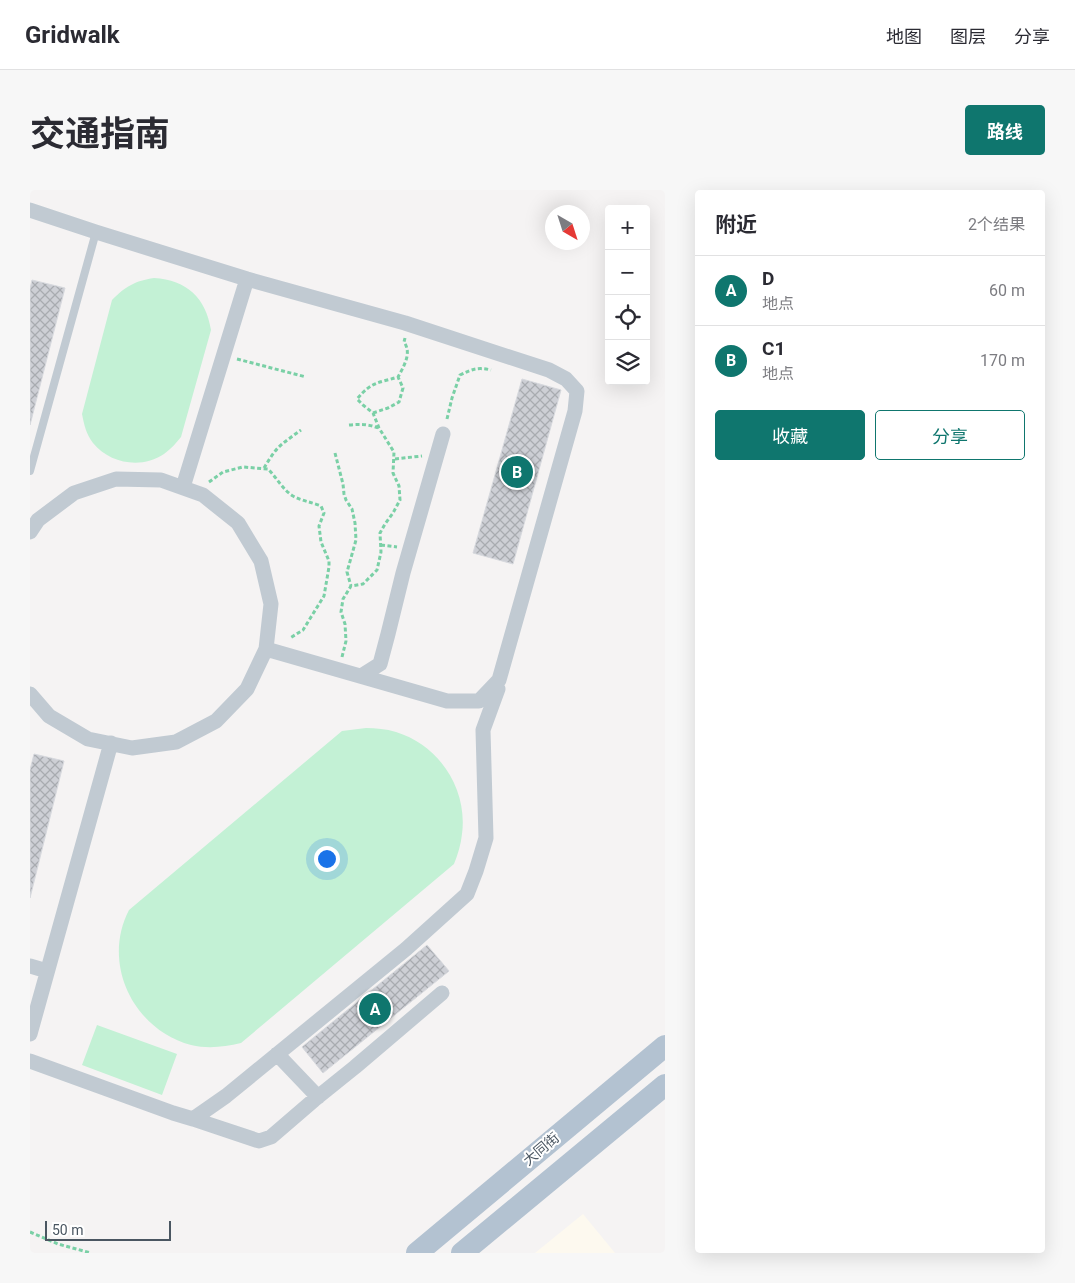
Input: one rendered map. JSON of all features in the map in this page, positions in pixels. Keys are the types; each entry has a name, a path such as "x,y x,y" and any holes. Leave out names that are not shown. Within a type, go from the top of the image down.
{"main road":[{"name":"大同街","path":"417,1253 665,1046"},
{"path":"462,1253 665,1085"}],"street":[{"path":"30,210 247,279 411,325 549,370 566,378 577,391 575,411 499,680 479,701 447,701 266,649"},
{"path":"183,487 247,279"},
{"path":"361,676 380,664 403,573 443,434"},
{"path":"30,532 38,520 74,493 116,479 161,480 203,495 238,523 261,561 271,604 266,649 247,689 216,721 176,742 132,748 88,739 49,716 30,694"},
{"path":"193,1119 226,1096 406,949 466,894 476,871 486,838 483,730 498,689"},
{"path":"30,1034 111,743"},
{"path":"30,966 48,971"},
{"path":"30,1061 173,1113 259,1141 272,1137 442,993"},
{"path":"277,1054 318,1097"}],"lane":[{"path":"30,471 96,232"}],"path":[{"path":"373,413 399,402 403,388 398,377 408,353 408,347 404,342 406,333 411,325"},
{"path":"223,356 306,377"},
{"path":"443,434 460,375 480,368 492,370"},
{"path":"351,586 363,584 378,570 381,552 380,533 400,500 399,486 393,473 394,452 379,428 373,413 357,398 378,382 398,377"},
{"path":"349,425 373,425 379,428"},
{"path":"264,468 271,456 281,445 301,430"},
{"path":"335,453 344,494 352,509 356,540 348,572 351,586 343,599 341,612 345,624 346,641 340,670"},
{"path":"395,459 437,456"},
{"path":"200,494 210,481 223,472 242,467 264,468 268,469 285,490 292,495 320,506 324,513 319,526 321,542 330,567 324,596 303,630 290,638"},
{"path":"30,1232 58,1244 91,1253"}],"shaded area":[{"path":"583,1214 615,1253 535,1253"}],"green space":[{"path":"154,278 176,282 193,293 205,309 211,330 181,437 169,450 155,459 146,462 127,462 108,456 93,443 87,433 82,414 112,300 131,285"},
{"path":"366,728 388,730 411,738 437,758 447,771 455,785 463,817 461,842 454,864 241,1043 210,1047 191,1045 171,1037 153,1025 139,1010 128,992 121,972 119,952 121,931 129,910 342,731"},
{"path":"97,1025 177,1054 162,1095 82,1065"}],"building":[{"path":"32,280 65,288 30,425 30,289"},
{"path":"522,379 561,390 513,564 473,553"},
{"path":"34,754 64,761 30,898 30,770"},
{"path":"427,945 449,971 323,1073 302,1047"}],"place":[{"name":"C1","path":"517,472"},
{"name":"D","path":"375,1009"}]}
